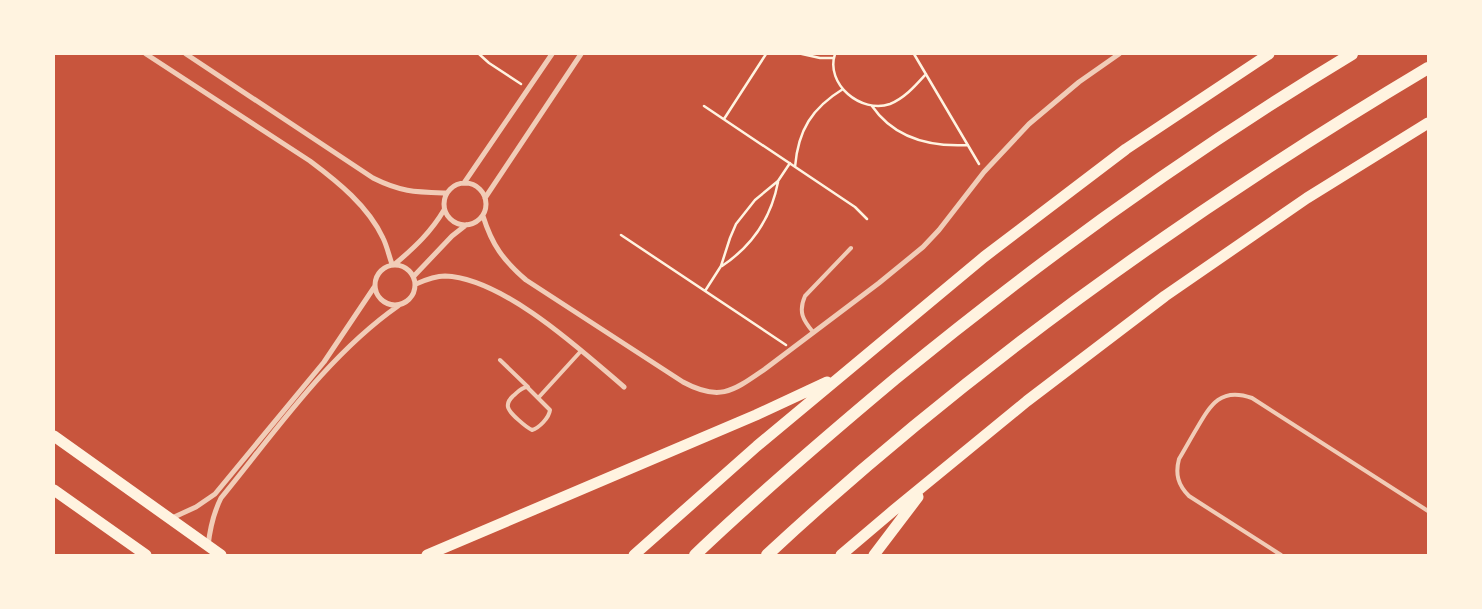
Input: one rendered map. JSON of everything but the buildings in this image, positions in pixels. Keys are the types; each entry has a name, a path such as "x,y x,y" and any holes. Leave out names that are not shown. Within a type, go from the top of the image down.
{"highway":[{"path":"695,555 826,437 1009,288 1152,183 1250,117 1352,54"},
{"path":"767,555 859,473 926,418 994,363 1088,292 1182,224 1264,170 1428,68"}],"main road":[{"path":"634,555 720,478 937,295 1030,220 1143,138 1268,54"},
{"path":"841,555 1050,383 1165,296 1299,204 1428,123"},
{"path":"427,555 768,410 846,372"},
{"path":"54,436 221,555"},
{"path":"874,555 901,517 938,475"},
{"path":"54,490 146,555"}],"street":[{"path":"146,54 310,161 328,175 374,221 394,264"},
{"path":"186,54 373,178 391,187 410,192 446,194"},
{"path":"466,225 453,222 447,217 444,210 446,194 451,188 464,183 552,54"},
{"path":"485,198 581,54"},
{"path":"482,216 489,236 499,252 511,267 526,280 697,390 712,393 728,392 741,386 792,349 923,247 939,230 984,172 1012,141 1054,102 1119,54"},
{"path":"414,276 452,236 466,225 476,222 482,216 486,204 485,198 477,187 464,183"},
{"path":"170,518 196,507 215,494 324,362 375,286 379,272 385,267 394,264 425,237 435,226 444,210"},
{"path":"208,546 214,513 221,498 330,366 371,326 411,299 415,292 414,276 410,270 394,264"},
{"path":"416,284 429,278 443,276 460,278 491,288 545,323 624,387"},
{"path":"375,286 377,294 382,301 398,306"}],"lane":[{"path":"813,332 803,320 801,304 805,296 851,248"},
{"path":"539,397 581,351"},
{"path":"500,360 539,397 549,408 550,413 537,428 532,430 527,428 509,411 508,405 510,400 520,390 529,388"},
{"path":"1281,555 1189,496 1179,483 1176,467 1179,459 1207,409 1223,397 1232,394 1252,398 1428,511"}],"path":[{"path":"479,54 489,63 529,89"},
{"path":"724,119 766,54"},
{"path":"802,54 820,58 834,58"},
{"path":"835,54 834,70 843,89 856,100 872,106 890,104 898,100 926,74"},
{"path":"914,54 984,172"},
{"path":"795,167 796,151 808,122 818,109 843,89"},
{"path":"704,106 854,207 867,219"},
{"path":"872,106 893,129 918,140 935,144 968,146"},
{"path":"705,291 721,266 736,224 754,200 778,181 790,163"},
{"path":"721,266 745,248 764,224 773,203 778,181"},
{"path":"620,235 792,349"}]}
